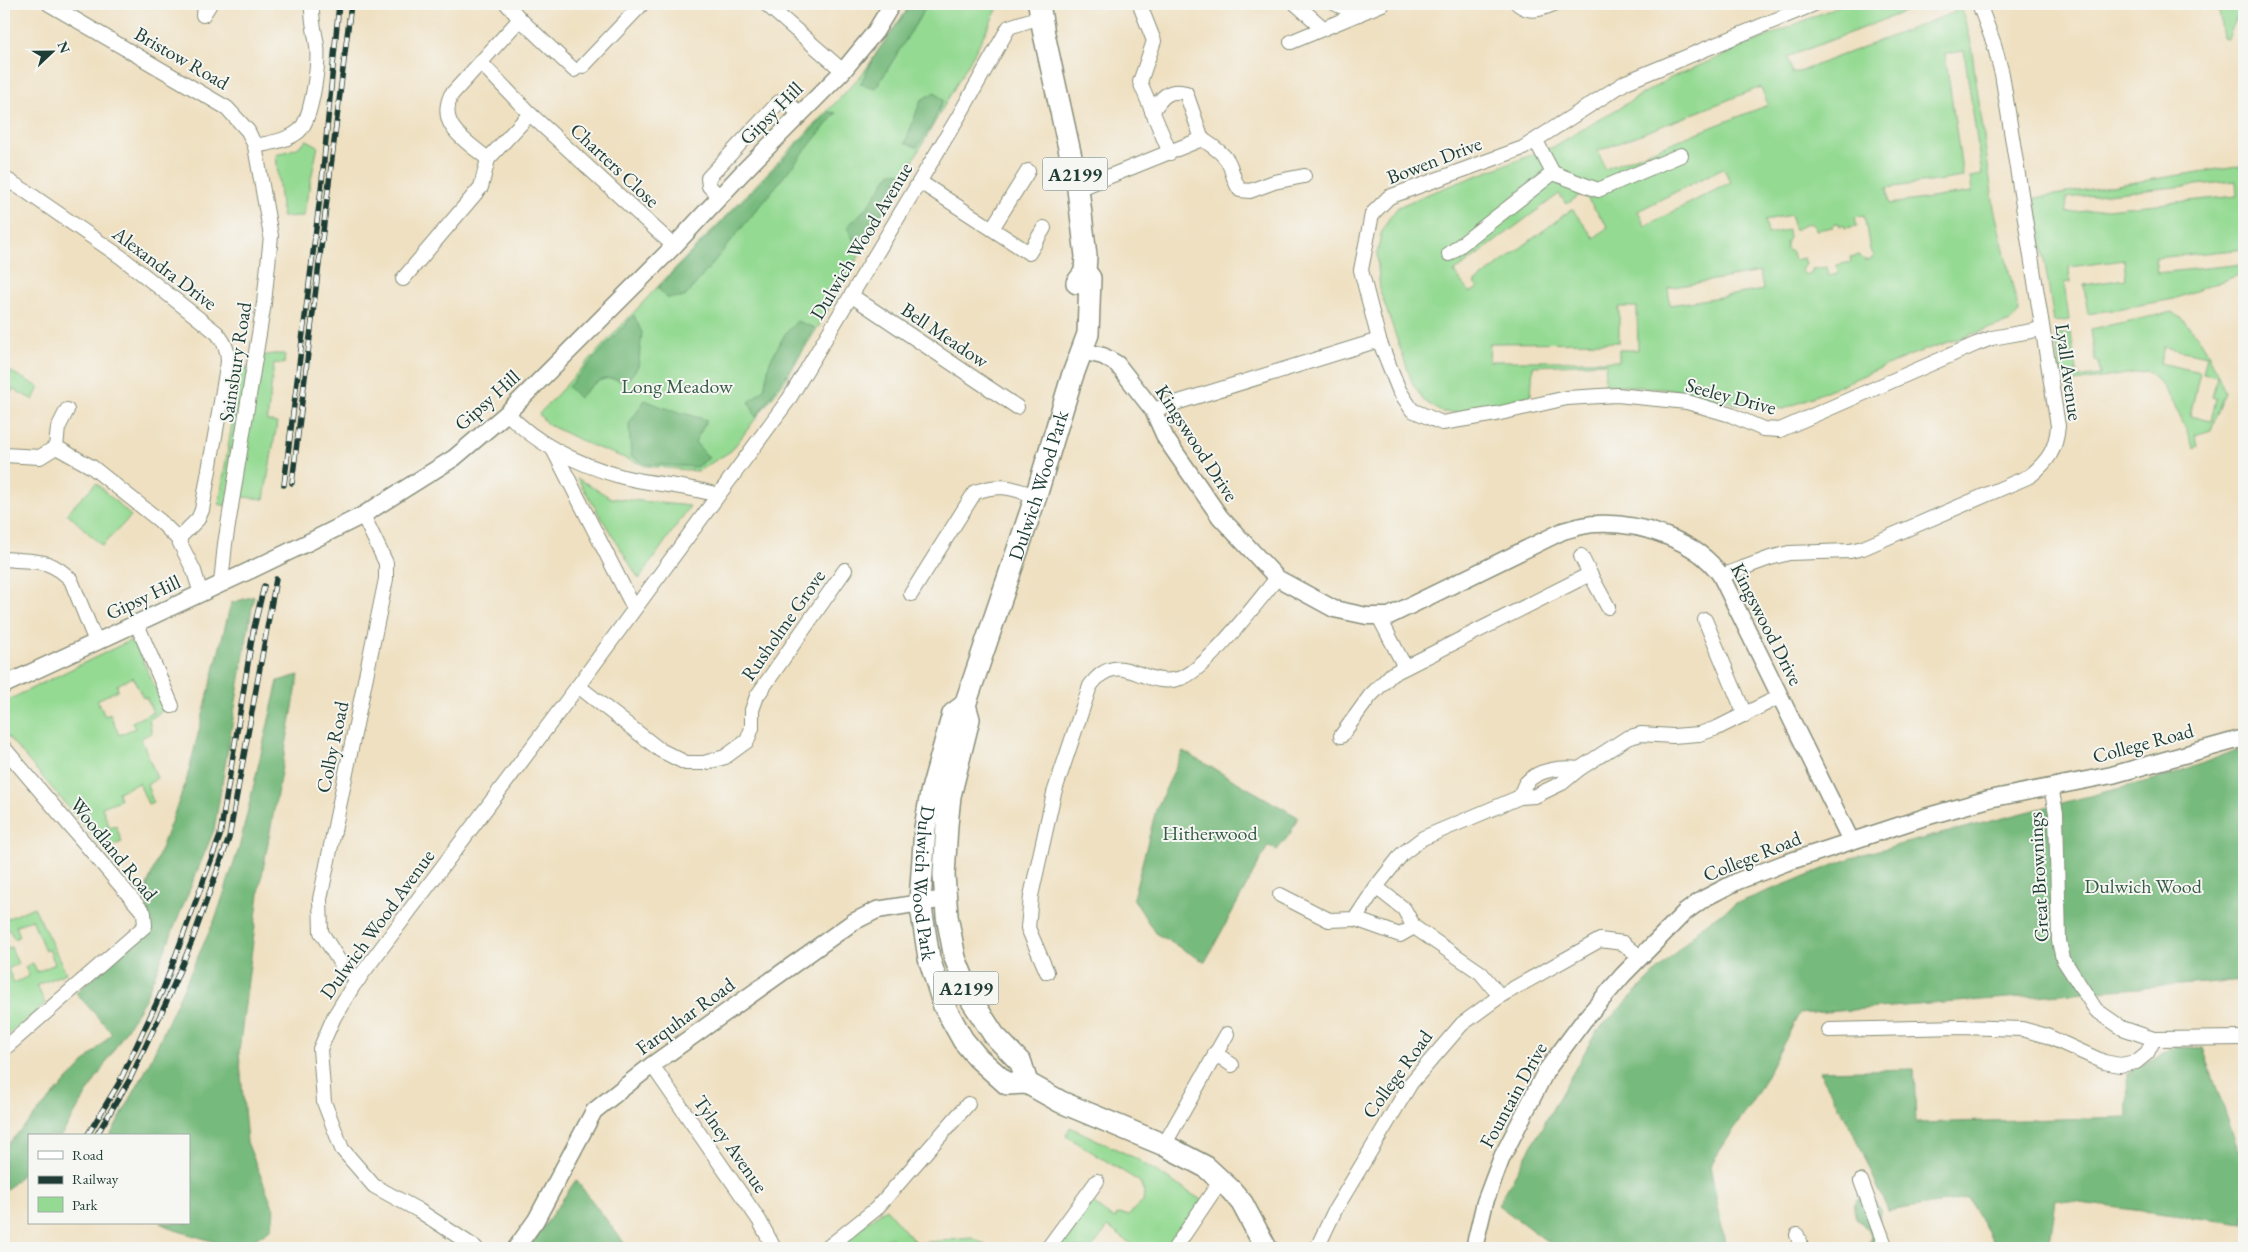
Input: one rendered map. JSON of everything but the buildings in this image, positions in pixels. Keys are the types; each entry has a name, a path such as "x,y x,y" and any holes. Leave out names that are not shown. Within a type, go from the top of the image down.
{"main road":[{"name":"A2199","path":"1040,10 1078,189 1086,256 1084,272 1078,280 1073,330 1081,351"},
{"name":"Dulwich Wood Park","path":"1081,351 1036,496 965,705 954,714 931,793 925,828 920,902 929,958 944,1006 953,1024 978,1058 1007,1084 1027,1084 1087,1114 1164,1145 1206,1168 1221,1180 1242,1203 1266,1248"},
{"name":"Dulwich Wood Park","path":"965,705 969,719 950,796 945,849 945,899 955,958 972,1001 994,1035 1021,1063 1027,1084"}],"street":[{"name":"Bristow Road","path":"49,4 227,108 248,131 255,146"},
{"path":"255,146 288,138 304,125 309,114 317,47 311,17 312,4"},
{"path":"507,4 520,19 578,68 633,7"},
{"path":"766,4 843,71"},
{"name":"Gipsy Hill","path":"4,686 136,622 201,594 363,515 454,458 507,414 674,246 720,196 843,71 875,32 892,4"},
{"path":"1142,4 1141,8 1154,40 1140,82 1170,153"},
{"path":"1296,4 1323,28"},
{"path":"1336,4 1359,14"},
{"path":"1291,42 1382,4"},
{"path":"1518,4 1526,10 1536,10 1554,4"},
{"name":"Bowen Drive","path":"1379,340 1361,270 1372,214 1389,197 1523,148 1626,82 1814,4"},
{"name":"Lyall Avenue","path":"1721,576 1789,553 1850,551 1863,548 2030,476 2043,464 2057,441 2058,426 2002,74 1980,4"},
{"name":"Dulwich Wood Avenue","path":"476,1248 418,1210 374,1186 342,1149 324,1102 320,1049 334,1017 358,979 578,686 789,399 920,182 1009,26 1040,10"},
{"path":"488,159 453,129 447,119 446,106 451,95 481,63 490,49 520,19"},
{"name":"Charters Close","path":"481,63 530,114 674,246"},
{"path":"1152,112 1165,94 1176,91 1186,94 1195,113 1202,139 1217,149 1228,161 1233,181 1240,190 1250,191 1274,182 1304,176"},
{"path":"720,196 709,186 708,178 779,102 787,102 800,114"},
{"path":"403,279 481,187 488,159 530,114"},
{"path":"1078,189 1202,139"},
{"path":"1536,141 1553,173 1598,190 1682,155"},
{"name":"Sainsbury Road","path":"221,583 225,544 264,304 271,236 255,146"},
{"path":"993,228 1028,170"},
{"path":"1449,254 1553,173"},
{"name":"Alexandra Drive","path":"4,178 121,257 217,333 224,342 228,351 228,362 202,510 198,519 178,539"},
{"path":"920,182 1029,253 1044,228"},
{"name":"Bell Meadow","path":"852,296 1017,408"},
{"name":"Seeley Drive","path":"1379,340 1399,390 1412,410 1442,422 1496,414 1567,398 1617,395 1687,402 1731,415 1763,429 1780,430 1976,344 1992,338 2042,329"},
{"path":"1153,410 1379,340"},
{"name":"Kingswood Drive","path":"1081,351 1103,356 1117,364 1153,410 1166,439 1208,502 1277,578 1334,609 1379,617 1398,612 1563,532 1596,524 1634,528 1671,537 1711,564 1721,576 1851,841"},
{"path":"56,447 58,428 67,410"},
{"path":"507,414 525,431 554,451 623,476 717,495"},
{"path":"4,455 40,457 56,447"},
{"path":"56,447 92,467 160,521 178,539 194,571 201,594"},
{"path":"554,451 634,608"},
{"path":"911,594 975,492 992,486 1004,486 1036,496"},
{"name":"Colby Road","path":"358,979 344,969 322,932 320,899 386,579 386,563 363,515"},
{"path":"1581,556 1608,607"},
{"path":"4,559 50,563 65,574 71,580 96,642"},
{"name":"Rusholme Grove","path":"578,686 660,750 686,763 704,763 725,758 747,741 752,728 752,710 757,696 845,570"},
{"path":"1341,736 1381,684 1405,667 1590,574"},
{"path":"1047,972 1028,928 1031,896 1054,793 1090,686 1098,676 1112,668 1121,668 1157,680 1170,681 1183,678 1202,664 1277,578"},
{"path":"1379,617 1405,667"},
{"path":"1705,620 1745,715"},
{"path":"136,622 172,706"},
{"path":"1355,920 1376,887 1402,854 1422,838 1520,798 1535,796 1562,784 1579,769 1628,738 1641,734 1673,736 1698,734 1717,728 1779,697"},
{"name":"College Road","path":"1317,1248 1335,1210 1411,1084 1462,1024 1500,996 1600,940 1624,943 1640,957 1684,913 1703,899 1738,881 1785,863 1925,817 1989,799 2112,775 2244,738"},
{"name":"Woodland Road","path":"4,748 144,913 145,926 4,1049"},
{"name":"Great Brownings","path":"2052,787 2056,814 2059,941 2063,959 2096,1010 2122,1028 2154,1039 2244,1038"},
{"path":"1376,887 1404,909 1414,927 1481,973 1500,996"},
{"path":"1280,894 1329,920 1355,920 1400,935 1414,927"},
{"name":"Farquhar Road","path":"516,1248 536,1220 594,1111 652,1065 853,922 877,910 945,899"},
{"name":"Fountain Drive","path":"1474,1248 1485,1202 1502,1157 1546,1071 1584,1020 1640,957"},
{"path":"1829,1030 1961,1027 2022,1029 2047,1036 2104,1062 2120,1065 2136,1062 2147,1053 2154,1039"},
{"path":"1164,1145 1227,1034"},
{"path":"1216,1053 1232,1065"},
{"name":"Tylney Avenue","path":"652,1065 759,1220 774,1248"},
{"path":"826,1248 876,1209 968,1104"},
{"path":"1175,1248 1221,1180"},
{"path":"1048,1248 1096,1181"},
{"path":"1861,1181 1886,1248"},
{"path":"1797,1235 1802,1248"}],"green space":[{"name":"Long Meadow","path":"909,4 1000,4 977,48 823,319 783,383 731,451 698,471 646,466 590,445 547,424 539,414 662,282 863,73 907,10"},
{"path":"909,4 928,4 876,88 860,84 877,52 907,10"},
{"path":"1843,4 1925,4 1787,57 1793,74 1955,12 1952,4 1960,4 1970,38 1994,208 2019,313 2011,321 1916,353 1784,409 1736,404 1685,391 1604,384 1606,363 1533,366 1531,395 1469,413 1441,412 1423,400 1412,382 1380,291 1377,254 1381,234 1388,220 1398,207 1553,147 1668,79","holes":["1964,51 1982,175 1970,177 1972,192 1889,204 1887,188 1963,177 1945,54","1761,87 1768,105 1605,169 1598,151","1723,168 1731,182 1645,226 1638,211","1583,193 1608,227 1594,238 1572,209 1474,283 1478,288 1470,293 1454,272 1559,194 1567,204","1791,215 1794,230 1809,223 1815,226 1816,230 1833,227 1833,224 1839,223 1840,226 1844,225 1845,228 1857,226 1855,217 1864,215 1870,250 1874,255 1870,260 1864,260 1859,255 1850,257 1851,262 1837,265 1838,274 1828,276 1826,267 1812,269 1812,272 1806,275 1802,272 1802,268 1806,265 1804,258 1794,260 1792,252 1787,250 1788,230 1768,234 1765,220","1760,272 1763,290 1670,305 1668,288","1619,307 1637,307 1638,350 1619,350 1619,361 1489,361 1490,343 1619,342"]},
{"path":"2218,4 2242,4 2228,39 2223,38"},
{"path":"935,92 943,100 931,127 917,147 905,143 921,100"},
{"path":"829,112 836,113 685,297 667,298 658,288"},
{"path":"307,140 318,146 303,216 282,217 276,155 297,148"},
{"path":"2243,165 2244,249 2155,258 2157,273 2244,264 2244,273 2174,299 2088,314 2084,285 2126,279 2124,260 2069,267 2070,282 2064,283 2069,320 2054,322 2035,198","holes":["2236,181 2237,196 2067,213 2066,198"]},
{"path":"891,172 901,173 896,188 858,250 847,227 868,206"},
{"path":"2173,312 2184,321 2205,348 2225,392 2211,430 2195,435 2198,446 2194,449 2169,396 2155,378 2146,371 2062,384 2055,334 2071,333 2077,378 2100,375 2099,362 2095,361 2091,329","holes":["2164,347 2207,356 2203,373 2217,376 2212,397 2216,398 2211,421 2190,416 2200,372 2160,363"]},
{"path":"634,315 642,333 638,367 625,383 618,380 605,379 594,384 579,398 568,387"},
{"path":"797,321 815,328 790,369 756,417 749,402 764,389 770,361 785,334"},
{"path":"285,354 284,364 274,363 267,421 277,423 264,499 233,496 256,357"},
{"path":"241,367 249,368 226,506 219,504"},
{"path":"4,368 39,387 33,400 13,389 12,392 4,387"},
{"path":"645,400 707,420 695,442 709,458 696,467 646,464 631,456 629,424"},
{"path":"577,478 611,498 690,506 639,579"},
{"path":"96,483 131,516 102,546 67,513"},
{"path":"254,596 214,830 145,999 62,1134 28,1134 28,1169 4,1192 4,1148 112,1033 76,993 146,930 147,886 186,782 231,603"},
{"path":"133,639 165,709 149,720 152,733 141,738 157,778 147,785 153,802 148,804 139,783 118,792 120,800 102,807 110,828 116,826 122,842 104,849 4,732 4,702","holes":["133,677 143,698 146,697 153,712 132,722 135,728 119,735 110,714 105,716 97,700 118,690 117,685"]},
{"path":"299,675 260,886 239,1051 247,1142 274,1209 272,1228 242,1248 235,1248 175,1230 162,1224 190,1224 190,1134 111,1134 145,1072 216,917 239,848 278,681"},
{"name":"Dulwich Wood","path":"2244,747 2244,980 1799,1014 1758,1092 1710,1166 1726,1248 1556,1248 1498,1205 1596,1032 1703,925 1735,904 1859,855 2175,774"},
{"name":"Hitherwood","path":"1183,751 1298,817 1290,834 1277,850 1268,846 1205,962 1155,933 1133,898 1156,810"},
{"path":"34,907 66,973 37,985 45,1004 4,1038 4,950 11,947 18,964 8,969 14,983 29,976 25,967 33,963 37,972 55,964 49,949 45,951 32,919 16,926 20,936 14,939 9,929 4,932 4,920"},
{"path":"2174,1047 2203,1048 2238,1149 2244,1148 2244,1224 2056,1200 2049,1248 1997,1248 1968,1198 1888,1211 1857,1139 1819,1071 1914,1069 1916,1123 2128,1117 2127,1073"},
{"path":"1070,1127 1135,1158 1206,1203 1175,1248 1133,1248 1134,1246 1108,1227 1092,1248 1049,1248 1085,1197 1114,1219 1118,1214 1128,1215 1143,1202 1144,1192 1140,1182 1066,1136"},
{"path":"576,1180 628,1248 529,1248"},
{"path":"1870,1195 1880,1210 1879,1223 1889,1248 1864,1248 1871,1240 1871,1234 1863,1224 1855,1219 1854,1206 1857,1199"},
{"path":"886,1209 913,1240 919,1243 972,1238 991,1248 906,1248 891,1238 883,1240 885,1248 828,1248"}],"railway":[{"path":"284,485 322,181 339,4"},
{"path":"292,483 351,4"},
{"path":"97,1134 130,1079 166,1003 192,941 229,838 276,579"},
{"path":"88,1134 119,1083 164,987 220,836 253,632 264,586"}]}
